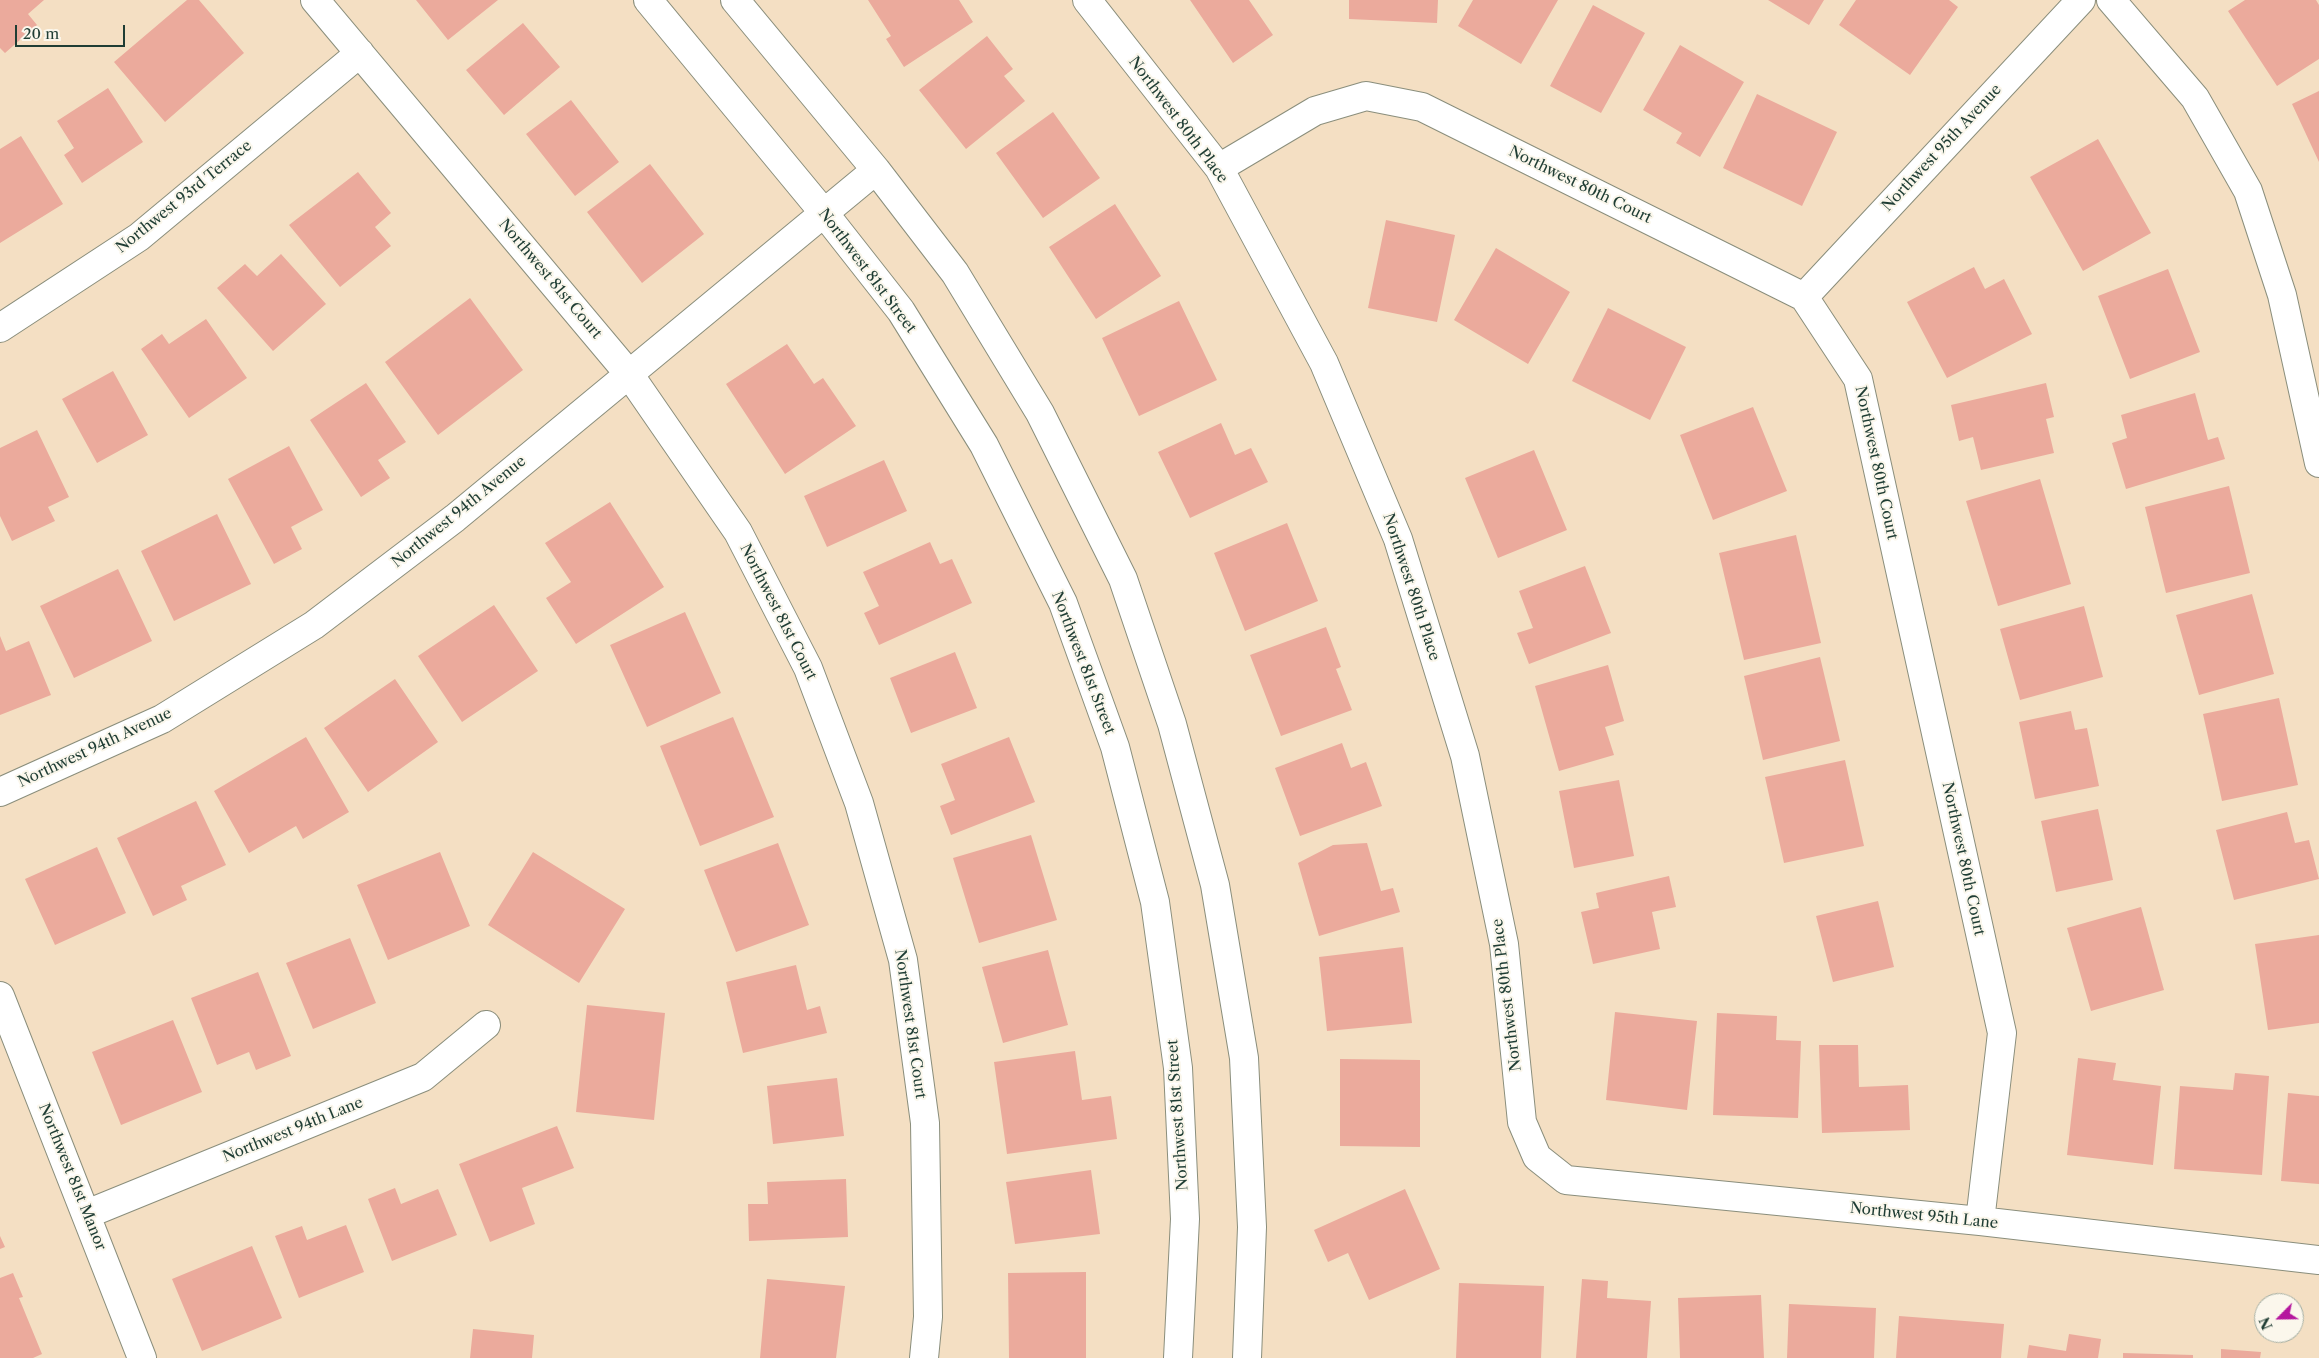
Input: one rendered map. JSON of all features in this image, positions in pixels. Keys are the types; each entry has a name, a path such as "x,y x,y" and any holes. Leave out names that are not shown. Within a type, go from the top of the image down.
{"street":[{"name":"Northwest 81st Court","path":"315,0 629,374 738,532 808,668 859,803 903,960 925,1123 928,1317 924,1358"},
{"name":"Northwest 81st Street","path":"648,0 824,213 901,311 984,445 1063,603 1115,747 1155,902 1178,1068 1185,1219 1178,1358"},
{"path":"735,0 876,170 955,273 1040,413 1123,579 1172,724 1215,885 1244,1058 1252,1227 1248,1358"},
{"name":"Northwest 80th Place","path":"1087,0 1218,168 1324,363 1398,539 1465,756 1504,944 1522,1122 1537,1157"},
{"name":"Northwest 95th Avenue","path":"1804,296 2081,0"},
{"path":"2111,0 2196,98 2248,191 2282,295 2319,463"},
{"name":"Northwest 93rd Terrace","path":"0,328 139,237 360,53"},
{"name":"Northwest 80th Court","path":"1218,168 1315,111 1366,96 1422,107 1804,296 1858,379 2002,1034 1980,1221"},
{"name":"Northwest 94th Avenue","path":"0,792 162,719 314,625 455,518 876,170"},
{"name":"Northwest 81st Manor","path":"0,996 142,1358"},
{"name":"Northwest 94th Lane","path":"87,1214 423,1077 486,1025"},
{"name":"Northwest 95th Lane","path":"1537,1157 1566,1180 1980,1221 2319,1260"}],"building":[{"path":"0,0 44,0 28,14 37,25 5,53 0,48"},
{"path":"187,0 199,0 244,53 165,122 114,62"},
{"path":"416,0 498,0 448,40"},
{"path":"868,0 959,0 973,22 904,67 886,39 891,36"},
{"path":"1190,0 1249,0 1273,35 1233,63"},
{"path":"1349,0 1438,0 1437,23 1349,19"},
{"path":"1473,0 1558,0 1521,64 1458,26"},
{"path":"1768,0 1824,0 1809,25"},
{"path":"1856,0 1949,0 1958,7 1910,75 1839,25"},
{"path":"2245,0 2316,0 2319,5 2319,59 2277,86 2228,11"},
{"path":"1593,5 1645,33 1601,113 1550,86"},
{"path":"523,23 560,67 504,115 466,70"},
{"path":"987,36 1013,69 1004,76 1025,101 966,149 919,90"},
{"path":"1680,45 1744,82 1700,157 1676,143 1682,133 1643,110"},
{"path":"108,88 143,142 82,183 64,155 74,148 57,121"},
{"path":"2319,91 2319,162 2292,104"},
{"path":"1757,94 1837,132 1802,206 1723,168"},
{"path":"571,100 619,162 575,196 526,134"},
{"path":"1053,112 1100,178 1043,218 996,153"},
{"path":"21,136 63,204 0,243 0,149"},
{"path":"2098,139 2151,233 2083,271 2030,177"},
{"path":"650,164 704,234 642,283 587,212"},
{"path":"358,172 391,213 375,227 391,246 340,287 289,225"},
{"path":"1115,204 1161,276 1096,319 1049,247"},
{"path":"1386,220 1455,235 1437,322 1368,308"},
{"path":"1496,248 1570,292 1528,364 1454,320"},
{"path":"281,254 326,304 273,351 217,288 245,264 257,276"},
{"path":"1974,267 1985,289 2004,279 2032,334 1947,378 1907,302"},
{"path":"2168,269 2200,352 2130,379 2098,296"},
{"path":"470,298 523,370 438,435 385,362"},
{"path":"1179,301 1217,380 1139,416 1102,338"},
{"path":"1608,308 1686,347 1650,420 1572,381"},
{"path":"206,319 247,378 189,418 141,349 162,334 169,344"},
{"path":"787,344 814,384 823,378 856,426 785,474 726,384"},
{"path":"113,371 148,435 97,463 62,399"},
{"path":"366,383 406,442 378,460 390,478 361,497 310,420"},
{"path":"2046,383 2054,417 2046,419 2054,453 1981,470 1973,437 1959,441 1951,405"},
{"path":"2195,393 2208,440 2218,437 2225,459 2126,489 2112,443 2127,438 2121,415"},
{"path":"1753,407 1787,491 1713,520 1680,435"},
{"path":"1221,423 1235,455 1251,448 1268,482 1190,518 1158,452"},
{"path":"37,430 69,497 48,507 55,521 12,541 0,516 0,448"},
{"path":"289,446 323,510 291,527 302,549 274,564 228,479"},
{"path":"1534,450 1567,530 1498,558 1465,478"},
{"path":"884,460 907,511 827,547 804,496"},
{"path":"2040,479 2071,584 1998,606 1966,501"},
{"path":"2229,486 2250,573 2166,593 2145,507"},
{"path":"610,502 664,587 576,644 546,598 571,582 545,543"},
{"path":"217,514 251,584 174,621 141,551"},
{"path":"1287,523 1318,601 1245,631 1214,553"},
{"path":"1796,535 1821,643 1744,660 1719,553"},
{"path":"930,542 940,564 952,559 972,603 879,645 864,613 879,606 863,572"},
{"path":"1585,566 1611,633 1529,664 1517,633 1533,628 1519,591"},
{"path":"118,569 152,641 74,678 40,606"},
{"path":"2252,594 2274,674 2199,695 2176,615"},
{"path":"494,605 538,671 462,722 418,656"},
{"path":"2084,606 2103,677 2020,700 2000,629"},
{"path":"685,612 721,693 647,727 610,645"},
{"path":"1326,627 1341,667 1336,669 1352,710 1281,736 1250,655"},
{"path":"0,636 6,651 29,641 51,695 0,715"},
{"path":"955,652 977,708 911,733 890,678"},
{"path":"1820,657 1840,741 1763,760 1744,676"},
{"path":"1608,665 1624,721 1605,727 1614,755 1559,771 1535,686"},
{"path":"395,679 438,742 368,792 324,728"},
{"path":"2279,698 2298,785 2222,801 2203,714"},
{"path":"2071,711 2075,730 2087,728 2099,786 2035,799 2019,722"},
{"path":"733,717 774,817 700,846 660,746"},
{"path":"306,737 349,812 303,839 296,826 249,853 214,791"},
{"path":"1009,737 1035,802 951,835 940,806 955,800 941,764"},
{"path":"1342,743 1351,768 1366,762 1382,806 1300,836 1275,768"},
{"path":"1845,760 1864,846 1784,863 1765,777"},
{"path":"1619,780 1634,856 1574,868 1559,791"},
{"path":"196,801 226,865 181,886 187,900 153,916 117,838"},
{"path":"2098,809 2113,880 2056,892 2041,821"},
{"path":"2287,812 2295,843 2309,840 2319,879 2234,900 2216,830"},
{"path":"1031,835 1057,920 979,943 953,858"},
{"path":"778,843 809,925 736,952 704,870"},
{"path":"1367,843 1381,891 1393,888 1400,912 1319,936 1298,863 1333,845"},
{"path":"97,847 126,913 55,945 25,879"},
{"path":"440,852 470,926 388,960 357,885"},
{"path":"533,852 625,909 579,983 488,925"},
{"path":"1669,876 1676,907 1652,912 1660,949 1593,964 1581,912 1599,908 1596,893"},
{"path":"1878,901 1894,967 1833,982 1816,916"},
{"path":"2141,907 2164,990 2091,1011 2067,928"},
{"path":"2319,935 2319,1023 2268,1030 2255,944"},
{"path":"350,938 376,1003 313,1029 286,963"},
{"path":"1403,947 1412,1023 1327,1031 1319,957"},
{"path":"1048,950 1068,1025 1003,1043 982,967"},
{"path":"796,965 807,1010 820,1006 827,1033 743,1053 726,982"},
{"path":"258,972 291,1056 256,1070 249,1052 217,1065 191,998"},
{"path":"587,1005 665,1013 654,1120 576,1112"},
{"path":"1615,1012 1697,1021 1687,1110 1606,1100"},
{"path":"1717,1013 1777,1016 1776,1040 1801,1041 1798,1118 1713,1115"},
{"path":"173,1020 202,1092 121,1125 92,1052"},
{"path":"1819,1045 1858,1045 1859,1087 1908,1085 1910,1130 1822,1133"},
{"path":"1075,1051 1082,1100 1111,1096 1117,1139 1007,1154 994,1062"},
{"path":"2078,1058 2116,1063 2113,1080 2161,1086 2153,1165 2067,1155"},
{"path":"1340,1059 1420,1060 1420,1147 1340,1146"},
{"path":"2235,1073 2269,1076 2262,1175 2174,1169 2180,1086 2233,1090"},
{"path":"837,1078 844,1136 773,1144 767,1086"},
{"path":"2288,1093 2319,1096 2319,1184 2281,1181"},
{"path":"557,1126 574,1168 522,1188 535,1224 490,1242 459,1164"},
{"path":"1091,1170 1100,1234 1015,1244 1006,1182"},
{"path":"846,1179 848,1237 749,1241 748,1204 768,1204 767,1182"},
{"path":"395,1188 401,1204 438,1189 457,1235 392,1261 368,1199"},
{"path":"1405,1189 1440,1269 1369,1300 1348,1253 1328,1262 1314,1230"},
{"path":"346,1225 364,1272 299,1298 275,1236 302,1226 307,1240"},
{"path":"0,1236 5,1247 0,1249"},
{"path":"252,1246 282,1318 202,1351 172,1279"},
{"path":"1086,1272 1086,1358 1009,1358 1008,1273"},
{"path":"13,1273 23,1297 19,1298 42,1354 33,1358 0,1358 0,1278"},
{"path":"767,1279 845,1286 836,1358 760,1358"},
{"path":"1582,1279 1608,1281 1607,1298 1651,1301 1647,1358 1576,1358"},
{"path":"1459,1283 1544,1286 1541,1358 1456,1358"},
{"path":"1761,1295 1764,1358 1680,1358 1678,1298"},
{"path":"1789,1304 1876,1308 1874,1358 1787,1358"},
{"path":"1899,1316 2004,1324 2001,1358 1896,1358"},
{"path":"473,1329 534,1335 532,1358 470,1358"},
{"path":"2069,1334 2101,1339 2098,1358 2027,1358 2029,1345 2066,1351"},
{"path":"2221,1349 2261,1352 2260,1358 2221,1358"},
{"path":"2123,1353 2193,1355 2193,1358 2123,1358"}]}
